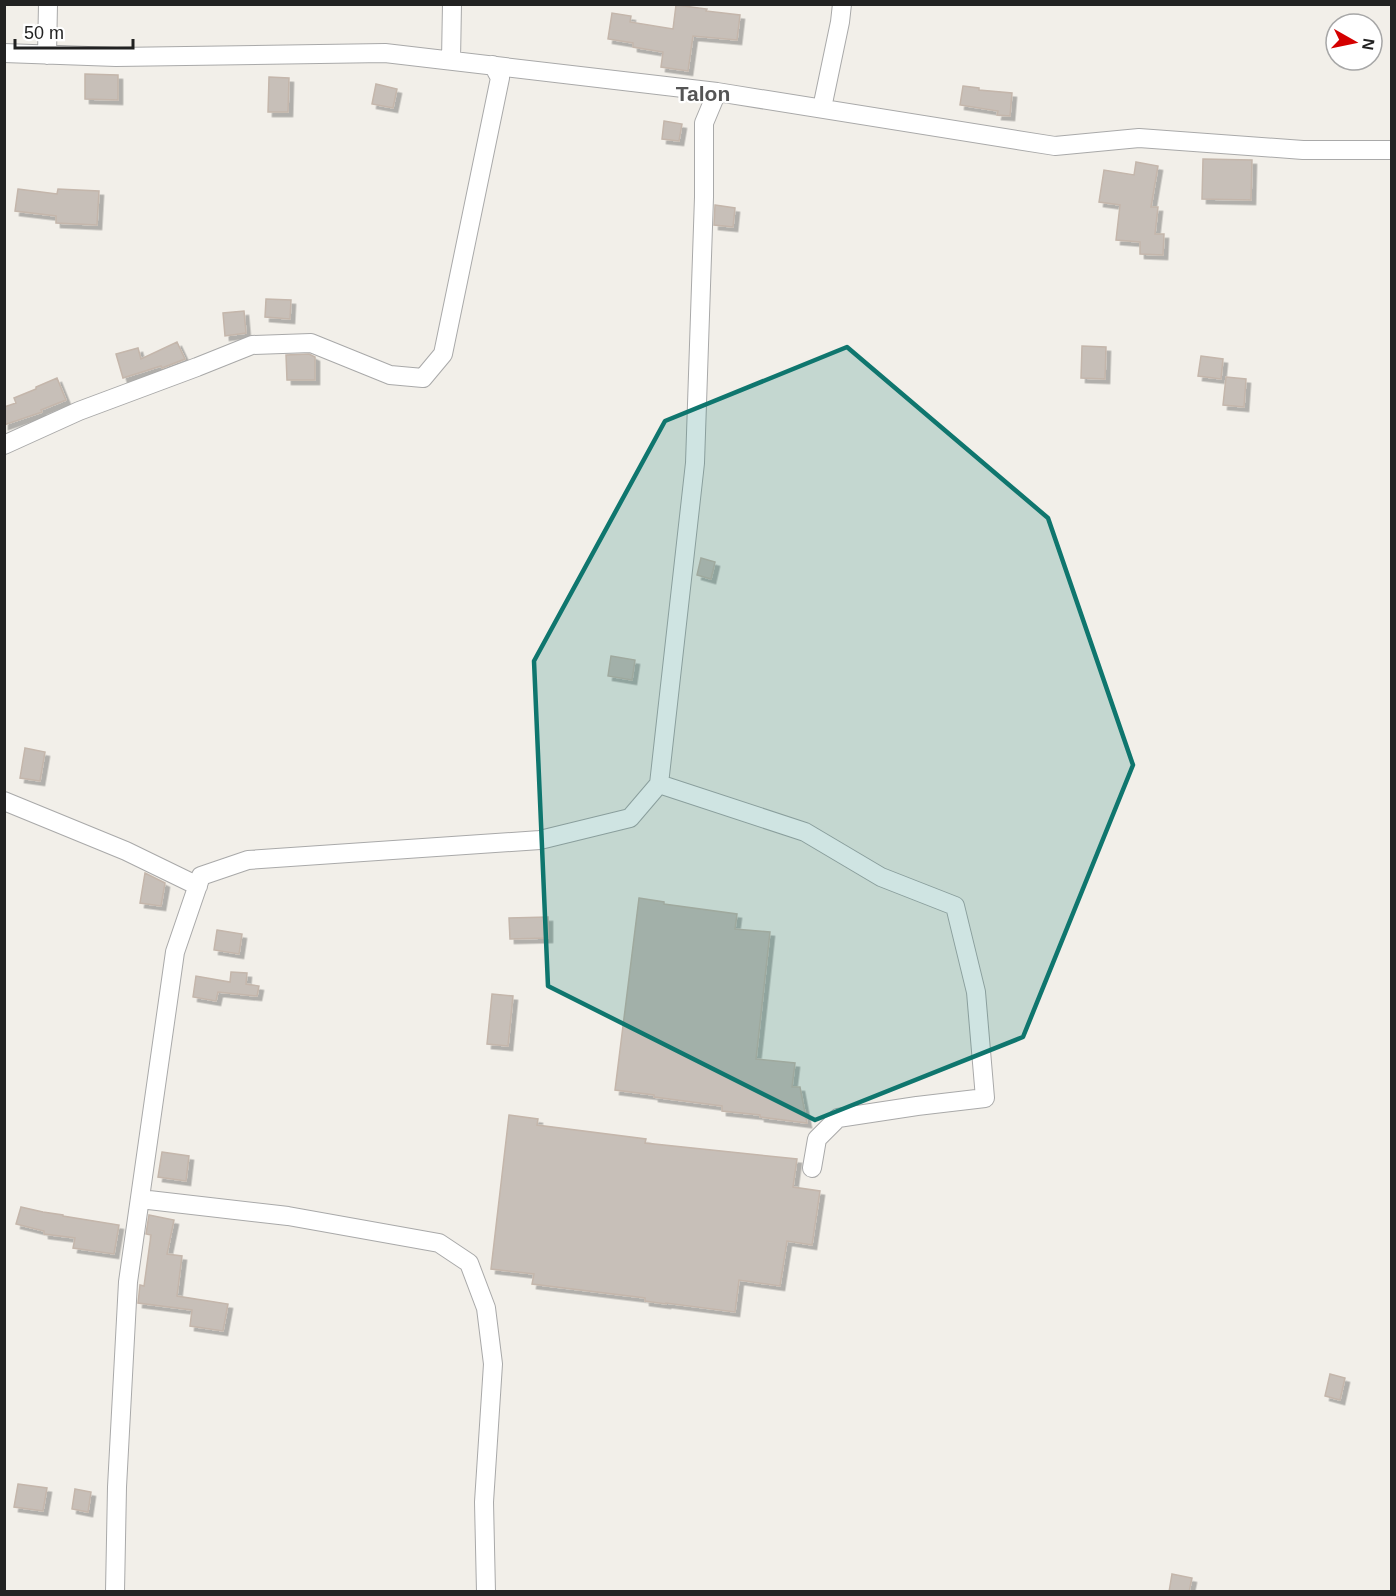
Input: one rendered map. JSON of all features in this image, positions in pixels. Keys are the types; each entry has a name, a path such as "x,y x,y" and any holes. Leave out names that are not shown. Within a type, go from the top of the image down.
{"street":[{"path":"47,55 48,4"},
{"path":"451,60 452,4"},
{"path":"822,108 842,4"},
{"path":"4,53 116,57 385,54 717,92 1055,146 1139,138 1303,150 1392,150"},
{"path":"4,446 79,411 197,368 252,345 311,343 390,375 423,378 443,354 501,78 493,65"},
{"path":"115,1592 117,1487 128,1282 175,952 201,876 248,860 540,840 630,818 659,784 694,463 704,197 704,123 717,92"},
{"path":"659,784 806,832 880,877 955,906 976,992 985,1098 837,1118 818,1139 813,1168"},
{"path":"4,801 126,850 198,886"},
{"path":"140,1199 288,1216 439,1243 469,1263 486,1308 494,1364 484,1502 486,1592"}],"highlighted area":[{"path":"847,347 1048,518 1133,765 1023,1037 815,1120 548,986 534,661 665,421"}],"building":[{"path":"676,5 740,15 737,40 693,36 688,71 661,67 663,52 633,47 633,43 608,39 612,13 631,16 630,22 673,29"},
{"path":"85,74 118,75 118,100 85,99"},
{"path":"269,77 289,78 288,112 268,112"},
{"path":"376,84 397,89 393,108 372,104"},
{"path":"963,86 1012,93 1010,116 997,115 998,111 960,105"},
{"path":"664,121 682,124 679,141 662,139"},
{"path":"1203,159 1252,160 1251,200 1202,199"},
{"path":"1136,162 1158,166 1151,207 1158,207 1155,234 1164,234 1163,255 1140,254 1140,242 1116,240 1120,205 1099,202 1104,170 1134,175"},
{"path":"18,189 57,194 58,189 99,191 97,225 56,223 56,216 15,211"},
{"path":"715,205 735,208 733,227 714,225"},
{"path":"266,299 291,300 290,319 265,317"},
{"path":"244,311 246,333 225,336 223,313"},
{"path":"177,342 185,359 162,368 161,366 123,378 116,354 138,348 141,359"},
{"path":"1082,346 1106,347 1105,379 1081,378"},
{"path":"309,354 315,357 315,380 287,380 286,355"},
{"path":"1201,356 1223,359 1221,379 1198,376"},
{"path":"1226,377 1246,379 1244,407 1223,405"},
{"path":"57,378 66,400 41,410 42,412 4,425 4,407 16,403 14,398"},
{"path":"701,558 715,562 711,579 697,575"},
{"path":"611,656 635,660 632,680 608,676"},
{"path":"25,748 45,752 40,781 20,778"},
{"path":"145,873 165,883 161,906 140,903"},
{"path":"639,898 664,902 664,904 737,914 735,929 770,932 756,1059 795,1063 792,1087 800,1087 807,1123 722,1111 722,1106 615,1090"},
{"path":"548,917 548,938 510,939 509,918"},
{"path":"217,930 242,934 239,954 214,950"},
{"path":"231,972 247,973 246,984 259,986 257,996 218,992 216,1001 193,997 196,976 230,982"},
{"path":"492,994 513,996 508,1046 487,1044"},
{"path":"509,1115 538,1119 537,1125 646,1139 645,1143 797,1159 793,1187 820,1191 812,1245 787,1241 780,1286 739,1280 735,1312 532,1284 534,1274 491,1269"},
{"path":"162,1152 189,1156 186,1181 158,1177"},
{"path":"21,1207 119,1225 114,1254 73,1248 75,1238 44,1234 44,1231 16,1224"},
{"path":"149,1215 174,1220 167,1254 182,1256 177,1296 228,1304 223,1331 190,1326 192,1310 138,1303 140,1285 144,1286 151,1235 146,1234"},
{"path":"1330,1374 1345,1378 1340,1400 1325,1396"},
{"path":"18,1484 47,1488 43,1511 14,1507"},
{"path":"75,1489 91,1492 88,1512 72,1509"},
{"path":"1172,1574 1192,1578 1189,1592 1169,1592"}],"district":[{"name":"Talon","path":"703,93"}]}
